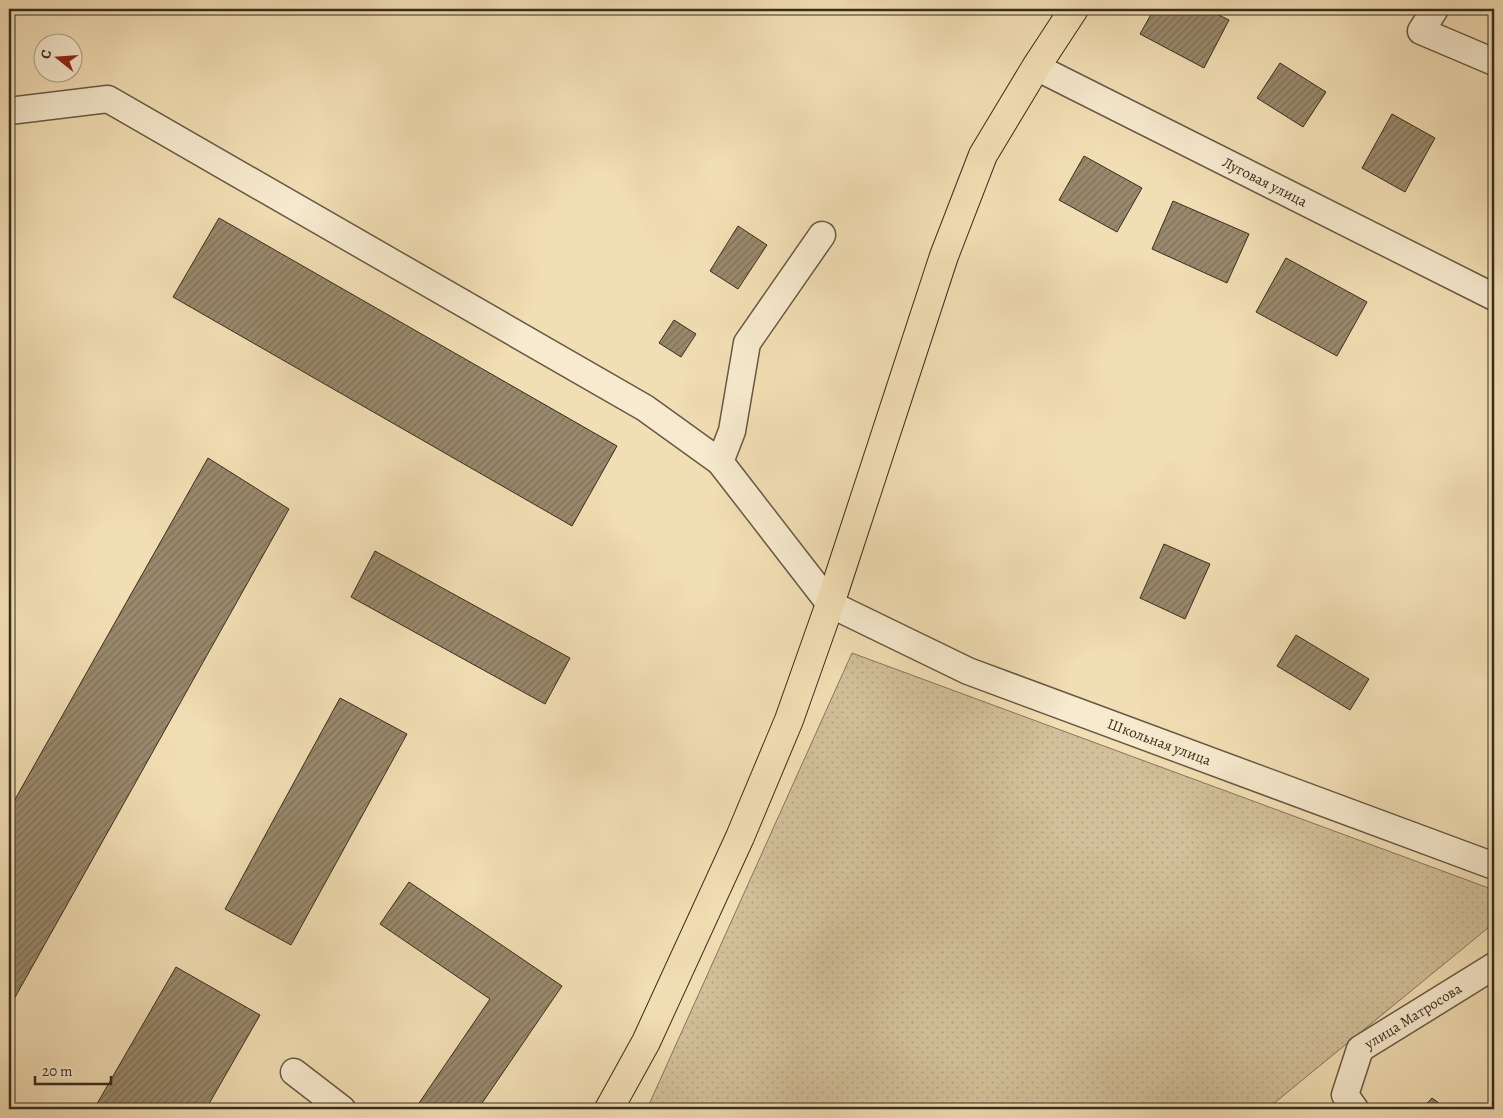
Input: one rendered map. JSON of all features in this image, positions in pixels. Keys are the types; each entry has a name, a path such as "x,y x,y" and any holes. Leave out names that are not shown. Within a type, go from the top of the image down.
{"main road":[{"path":"609,1109 646,1042 740,837 789,720 830,604 944,256 983,155 1036,67 1074,9"}],"street":[{"path":"1435,9 1421,31 1494,62"},
{"name":"Луговая улица","path":"1036,67 1494,297"},
{"path":"9,111 108,99 645,408 720,462 830,604"},
{"path":"720,462 732,430 746,343 822,235"},
{"name":"Школьная улица","path":"830,604 968,671 1494,866"},
{"name":"улица Матросова","path":"1355,1109 1345,1095 1360,1049 1494,966"},
{"path":"294,1072 342,1109"}],"shaded area":[{"path":"852,653 1494,890 1494,923 1267,1109 647,1109"}],"building":[{"path":"1154,9 1207,9 1229,20 1204,68 1140,34"},
{"path":"1280,63 1326,92 1303,127 1257,98"},
{"path":"1392,114 1435,138 1405,192 1362,168"},
{"path":"1084,156 1142,188 1117,232 1059,200"},
{"path":"1173,201 1249,234 1227,283 1152,249"},
{"path":"219,218 617,446 572,526 173,297"},
{"path":"738,226 767,245 738,289 710,271"},
{"path":"1286,258 1367,302 1337,356 1256,312"},
{"path":"674,320 696,334 681,357 659,343"},
{"path":"208,458 289,509 9,1008 9,810"},
{"path":"1164,544 1210,564 1185,619 1140,598"},
{"path":"375,551 570,658 545,704 351,597"},
{"path":"1296,635 1369,679 1350,710 1277,666"},
{"path":"340,698 407,734 291,945 225,909"},
{"path":"409,882 562,986 478,1109 415,1109 490,999 380,924"},
{"path":"176,967 260,1015 206,1109 94,1109"},
{"path":"1432,1098 1447,1109 1422,1109"}]}
